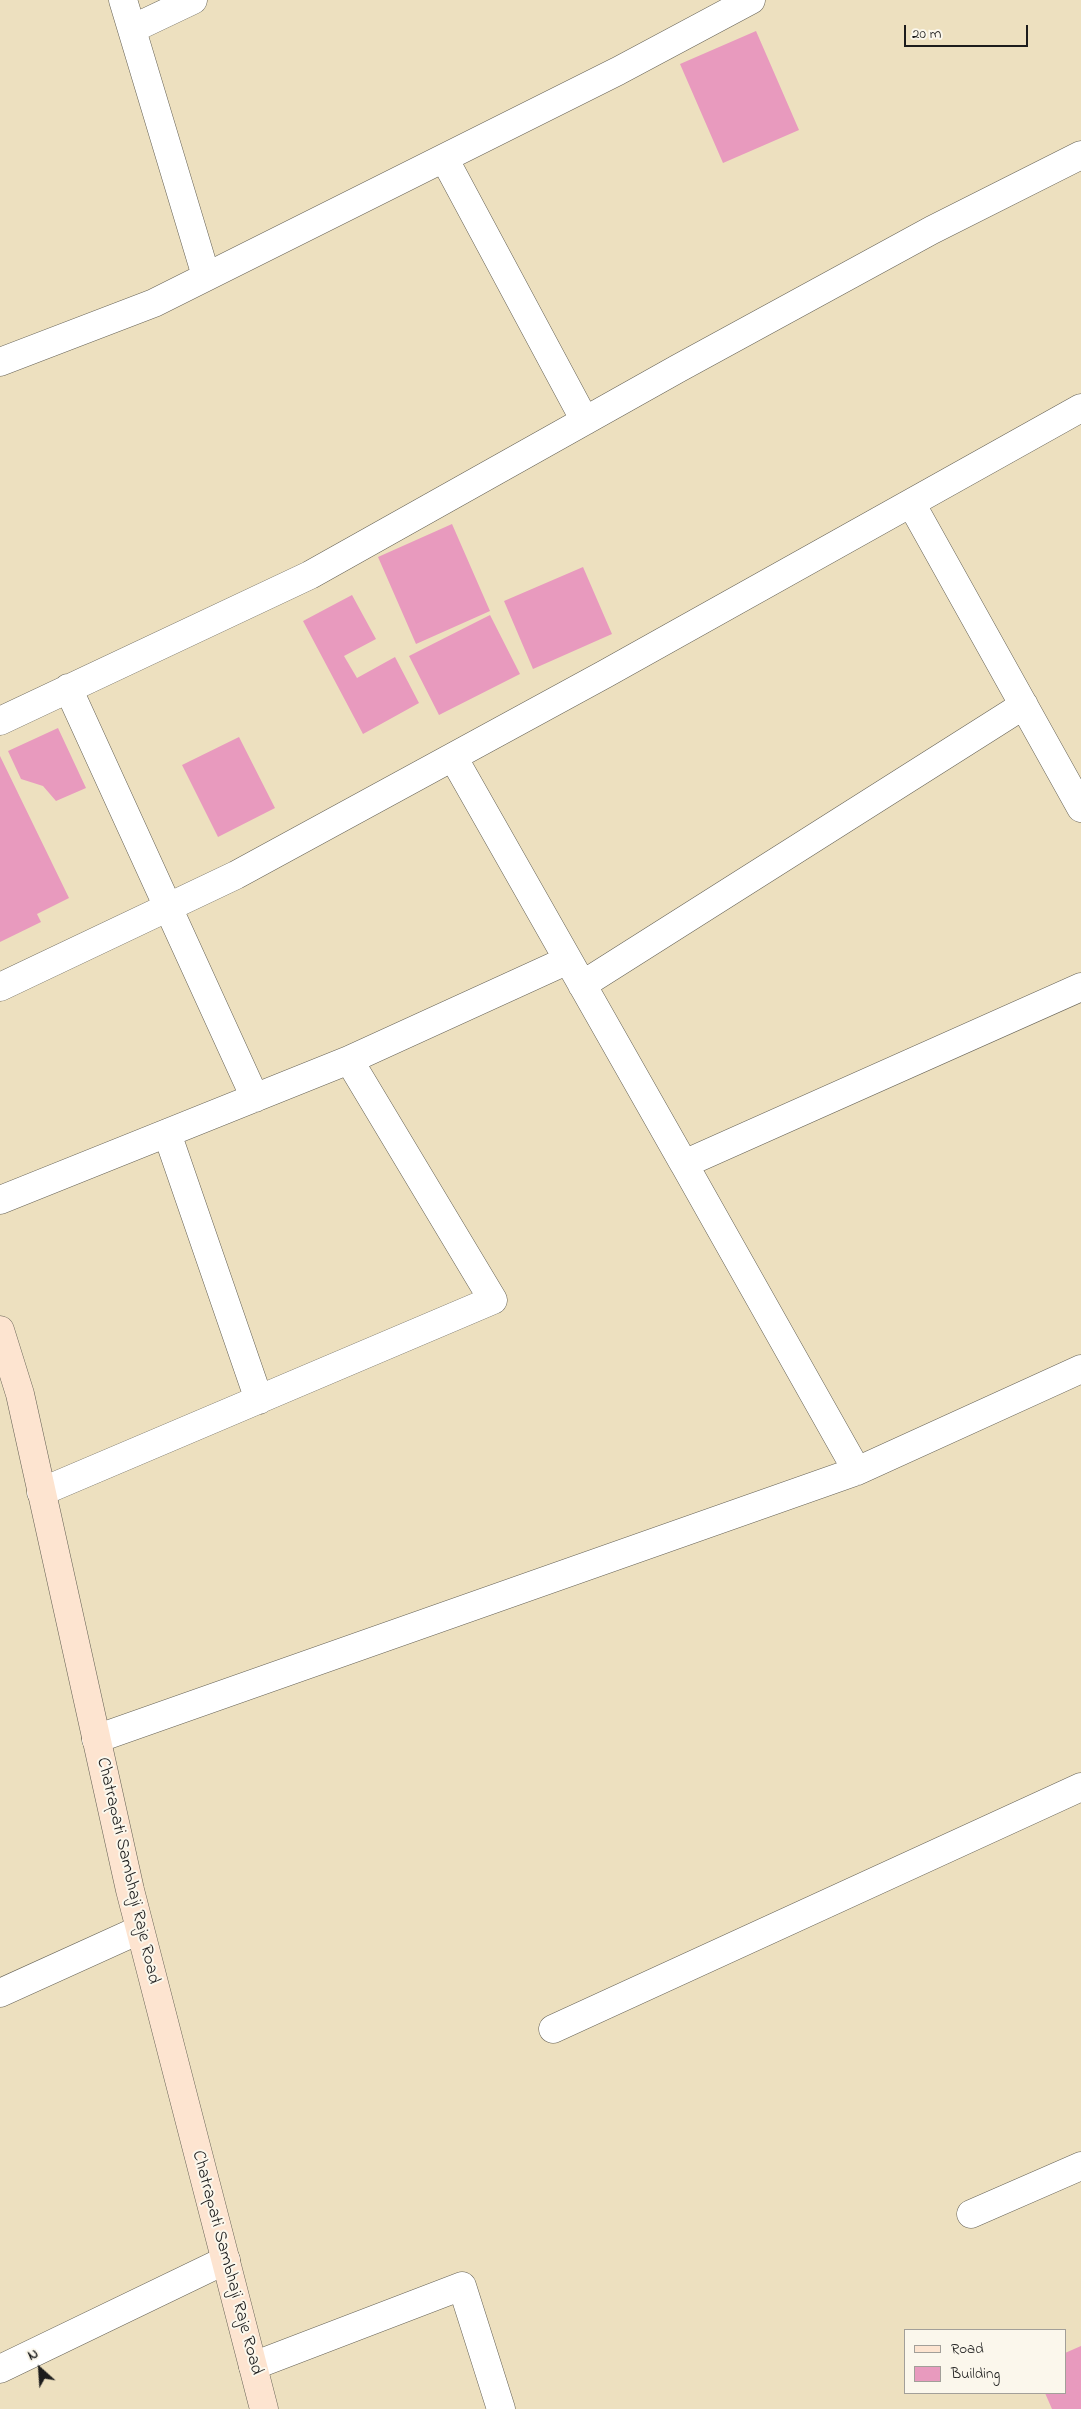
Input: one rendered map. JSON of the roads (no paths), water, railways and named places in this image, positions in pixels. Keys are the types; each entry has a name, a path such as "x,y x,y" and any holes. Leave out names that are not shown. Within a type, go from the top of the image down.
{"main road":[{"name":"Chatrapati Sambhaji Raje Road","path":"0,1330 20,1394 139,1930 264,2409"}],"street":[{"path":"123,0 206,276"},
{"path":"132,29 193,0"},
{"path":"0,362 154,302 618,71 751,0"},
{"path":"0,721 310,574 585,420 932,230 1081,155"},
{"path":"444,158 585,420"},
{"path":"0,987 236,875 453,757 1081,408"},
{"path":"911,503 1081,808"},
{"path":"68,688 255,1098"},
{"path":"582,985 1024,705"},
{"path":"453,757 857,1471"},
{"path":"0,1200 349,1060 568,960"},
{"path":"684,1164 1081,987"},
{"path":"41,1492 493,1300 349,1060"},
{"path":"167,1133 259,1400"},
{"path":"96,1739 857,1471 1081,1370"},
{"path":"553,2029 1081,1787"},
{"path":"0,1993 139,1930"},
{"path":"971,2214 1081,2166"},
{"path":"0,2369 226,2260"},
{"path":"253,2366 462,2286 501,2409"}]}
